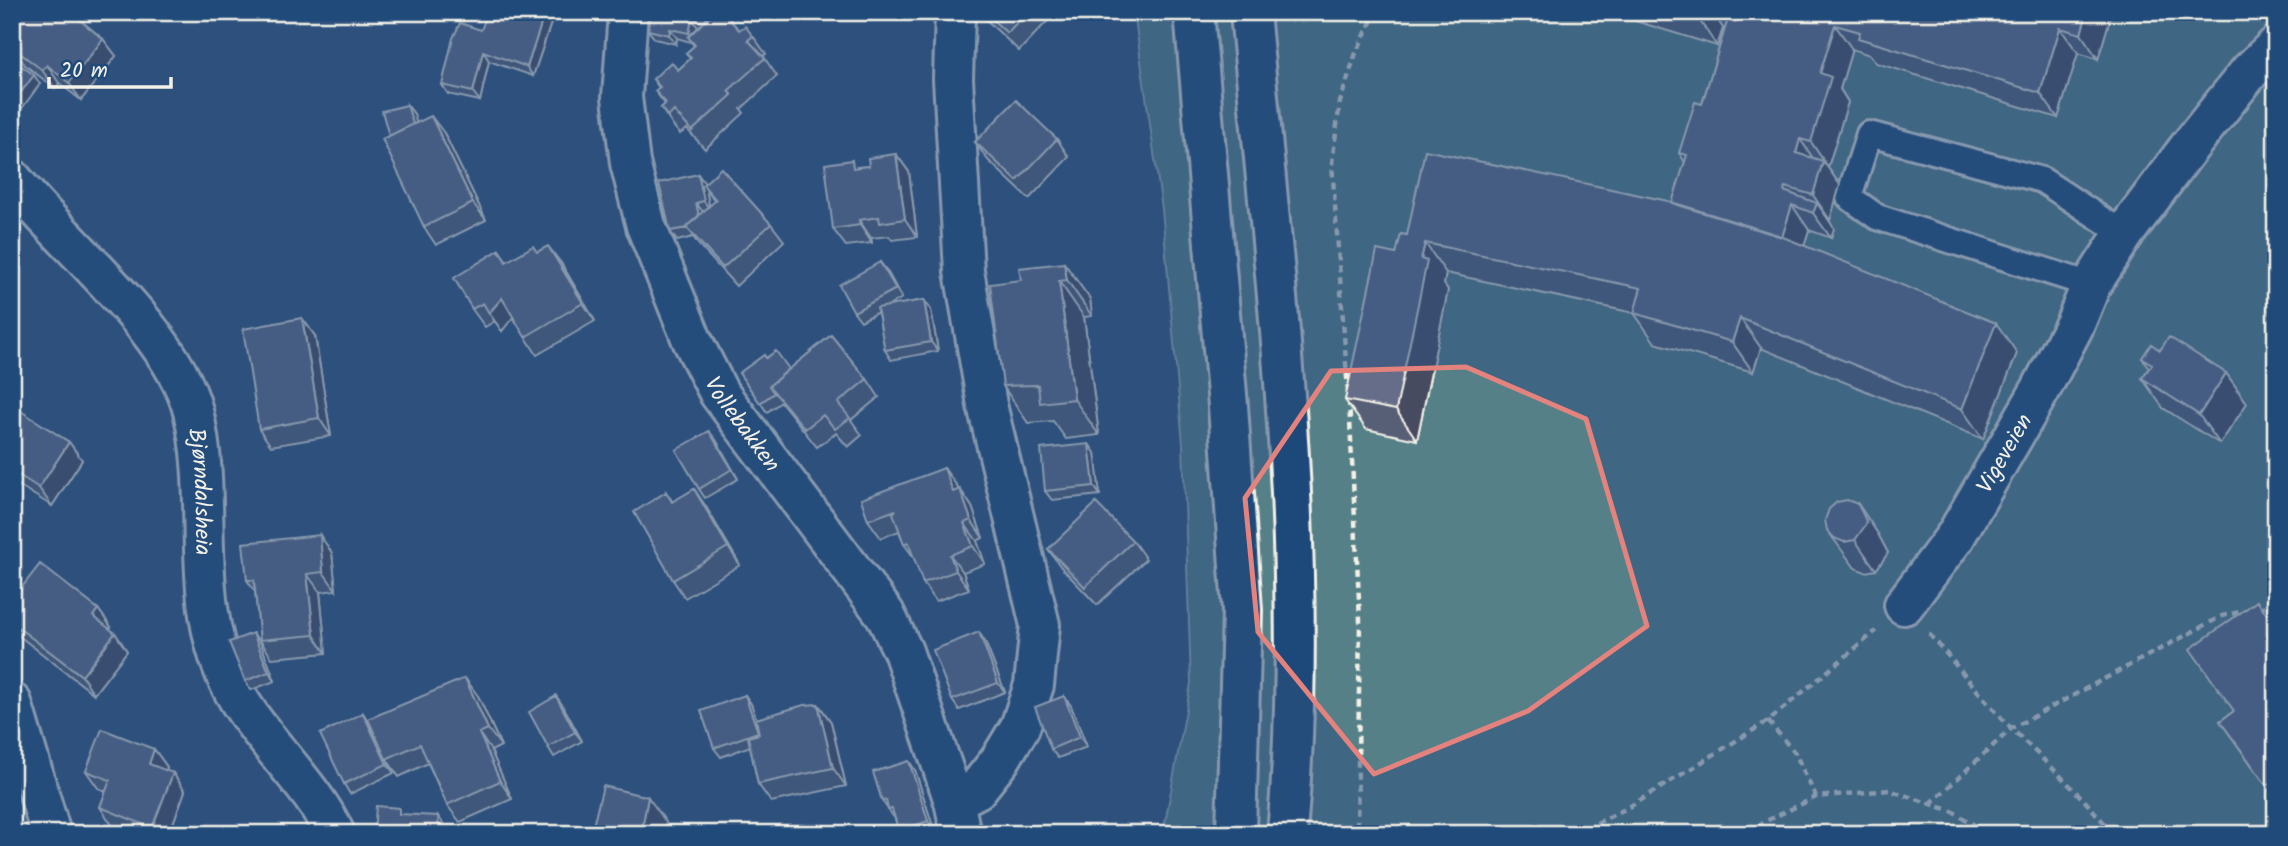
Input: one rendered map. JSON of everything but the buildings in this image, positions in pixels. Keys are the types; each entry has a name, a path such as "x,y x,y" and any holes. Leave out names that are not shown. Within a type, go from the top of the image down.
{"main road":[{"name":"Vollebakken","path":"628,12 622,97 630,163 646,226 692,340 719,393 885,614 903,650 958,817"},
{"name":"Vollebakken","path":"955,12 953,79 964,271 987,405 1040,625 1034,685 1020,727 1000,760 958,817"},
{"path":"1194,12 1227,392 1242,610 1242,696 1236,834"},
{"path":"1250,12 1290,444 1297,651 1287,834"},
{"name":"Vigeveien","path":"1904,605 1927,579 1975,503 2041,389 2075,324 2091,285 2124,234 2250,71 2276,46"},
{"name":"Bjørndalsheia","path":"12,179 158,341 180,376 192,410 201,456 203,556 209,610 229,682 335,834"},
{"path":"12,704 51,834"}],"lane":[{"path":"2091,285 1877,217 1849,197 1869,134 2042,180 2124,234"}],"path":[{"path":"1357,834 1360,620 1357,523 1332,163 1340,102 1356,53 1376,12"},
{"path":"1930,804 2012,728 2222,617 2276,604"},
{"path":"1575,834 1629,807 1768,722 1904,605 2012,728 2059,772 2113,834"},
{"path":"1768,722 1795,753 1816,797"},
{"path":"1748,834 1764,822 1816,797 1889,790 1952,811 1989,834"}],"highlighted area":[{"path":"1466,367 1586,419 1647,626 1528,711 1374,774 1258,632 1245,498 1331,371"}],"green space":[{"path":"1134,12 2276,12 2276,834 1163,834 1191,683 1183,444 1162,209"}]}
